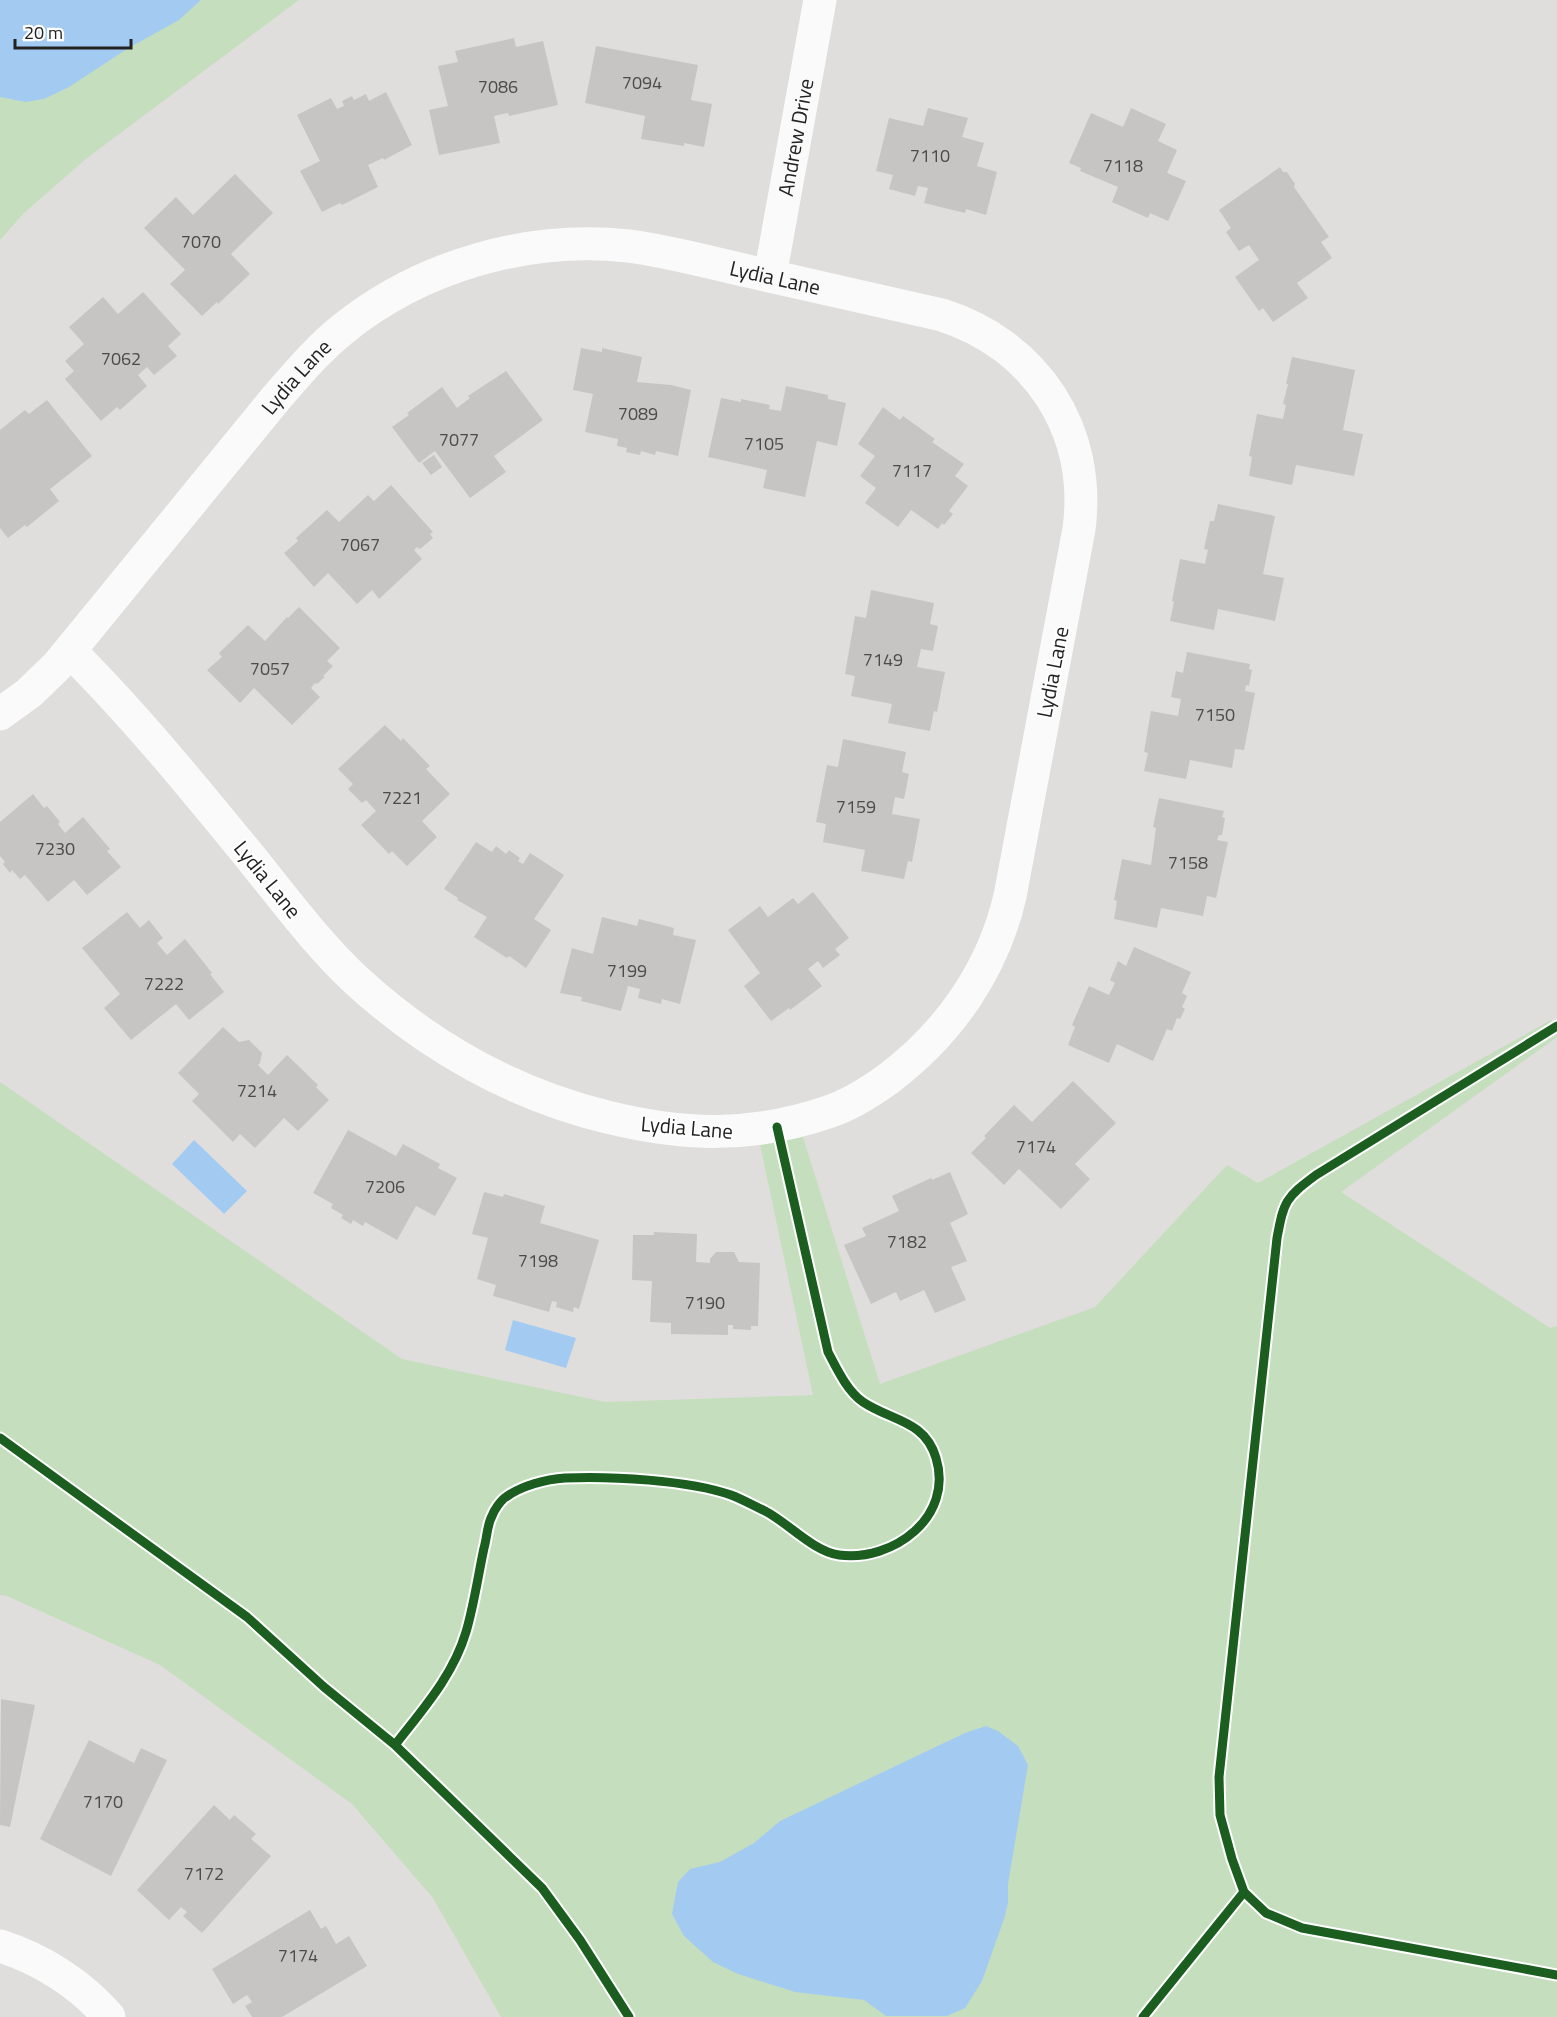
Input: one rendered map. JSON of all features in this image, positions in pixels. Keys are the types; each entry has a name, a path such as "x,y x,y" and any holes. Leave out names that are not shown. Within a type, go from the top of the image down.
{"street":[{"name":"Andrew Drive","path":"770,276 820,0"},
{"name":"Lydia Lane","path":"0,714 36,686 70,651 303,368 344,327 404,288 446,270 531,248 571,244 629,246 942,315 963,322 994,339 1019,359 1054,399 1071,436 1080,478 1082,506 1079,529 1012,884 1000,931 975,984 953,1017 934,1038 904,1067 872,1089 848,1104 811,1118 757,1130 721,1133 637,1124 566,1105 512,1084 451,1053 393,1012 356,981 334,958 129,714 70,651"},
{"path":"0,1946 17,1951 61,1974 109,2017"}],"green space":[{"path":"0,0 299,0 87,158 24,213 0,240"},
{"path":"1551,1020 1557,1029 1557,1037 1341,1192 1550,1328 1557,1326 1557,2017 501,2017 433,1898 352,1804 160,1665 7,1596 0,1595 0,1082 402,1359 605,1402 813,1395 757,1130 798,1121 880,1384 1095,1307 1227,1165 1258,1183"}],"water":[{"path":"0,0 201,0 179,20 127,49 69,87 44,99 26,102 0,97"},
{"path":"194,1140 247,1191 224,1214 172,1164"},
{"path":"513,1320 576,1338 566,1368 505,1350"},
{"path":"986,1726 998,1731 1018,1746 1028,1765 1004,1919 982,1981 965,2008 947,2016 886,2016 864,2000 795,1992 738,1974 713,1962 684,1936 672,1914 678,1882 690,1869 720,1862 754,1843 780,1821 965,1733"}],"building":[{"path":"514,38 516,47 543,41 558,105 509,116 508,113 494,116 500,143 439,155 429,110 448,106 438,66 458,62 455,51"},
{"path":"596,46 698,65 691,100 712,104 704,147 641,139 645,116 585,103"},
{"path":"386,92 412,145 384,160 383,158 368,165 378,187 322,212 300,171 320,161 297,115 331,98 337,109 344,106 342,101 352,96 354,100 366,94 369,101"},
{"path":"928,108 968,118 962,137 984,143 977,166 997,172 986,215 966,209 965,213 924,203 928,188 918,186 915,196 889,189 893,175 876,171 889,118 923,126"},
{"path":"1131,108 1166,124 1158,141 1177,150 1167,173 1186,181 1168,221 1150,213 1148,218 1112,202 1118,187 1080,171 1081,168 1069,163 1091,113 1123,127"},
{"path":"1280,167 1283,172 1287,172 1295,184 1294,187 1329,237 1321,242 1332,258 1297,283 1308,298 1273,322 1263,308 1259,311 1235,277 1259,260 1249,245 1239,251 1226,232 1231,228 1219,210"},
{"path":"235,174 273,213 231,254 250,274 202,316 170,284 185,270 144,228 176,197 193,215"},
{"path":"143,292 181,334 168,346 177,356 154,375 147,367 138,375 147,386 120,410 117,407 101,421 65,379 74,371 65,361 84,344 69,327 103,297 118,314"},
{"path":"581,348 602,352 602,348 642,357 637,382 671,385 691,390 678,456 656,451 655,455 641,451 640,455 626,452 627,448 617,446 618,439 585,432 593,394 573,390"},
{"path":"1292,357 1355,370 1343,430 1363,434 1354,476 1296,465 1292,485 1249,476 1252,457 1249,456 1257,414 1283,419 1286,405 1283,404"},
{"path":"506,371 543,420 494,456 506,472 470,498 435,451 419,463 392,427 442,387 457,408 470,398 468,396"},
{"path":"786,386 828,395 828,399 846,403 837,446 817,441 805,497 763,488 767,470 708,457 721,398 741,402 741,399 770,405 769,409 781,411"},
{"path":"47,400 92,456 50,489 59,501 27,527 25,525 8,538 0,528 0,430 25,410 29,414"},
{"path":"883,407 900,420 903,416 935,439 932,442 964,464 955,476 968,486 949,511 953,514 938,529 911,510 898,527 865,503 876,488 860,476 875,456 858,444"},
{"path":"434,455 442,467 431,475 422,463"},
{"path":"391,485 433,532 430,534 433,538 420,549 417,547 414,550 422,559 379,599 372,590 357,604 328,573 314,587 284,553 298,541 296,538 327,510 339,522 368,495 374,501"},
{"path":"1218,504 1275,516 1263,574 1284,578 1275,621 1218,609 1214,630 1170,621 1180,559 1205,564 1208,550 1204,549 1210,521 1214,521"},
{"path":"871,590 934,603 930,624 938,626 933,651 921,649 917,667 945,672 937,712 934,711 930,731 888,723 892,704 851,696 855,676 845,674 855,616 866,618"},
{"path":"299,607 340,648 327,661 333,666 323,676 325,677 311,688 320,697 292,725 254,688 240,703 207,670 222,657 219,653 248,625 265,641"},
{"path":"1187,652 1250,664 1249,669 1252,670 1249,686 1246,685 1245,691 1255,693 1244,750 1235,749 1232,768 1190,760 1186,779 1144,771 1148,753 1144,752 1151,711 1178,716 1181,699 1171,697 1176,671 1183,673"},
{"path":"385,725 401,741 403,738 430,766 426,769 450,794 422,821 437,837 407,866 392,851 389,854 361,825 376,811 366,800 362,803 348,789 353,784 338,769"},
{"path":"843,739 906,752 902,772 909,774 904,799 895,797 892,814 920,819 912,862 908,861 904,879 861,871 865,850 823,842 826,824 816,822 827,765 838,767"},
{"path":"33,794 44,808 47,806 60,822 58,824 65,833 83,817 110,849 107,851 121,867 87,895 74,880 48,902 25,875 20,879 12,870 10,873 3,864 5,862 0,856 0,822"},
{"path":"1159,798 1224,811 1222,835 1219,835 1217,840 1228,842 1216,898 1207,896 1203,916 1161,908 1157,928 1114,919 1117,901 1114,900 1122,859 1151,865 1156,828 1153,827"},
{"path":"476,842 492,852 496,846 506,854 509,850 520,858 518,861 523,864 530,853 564,875 534,919 551,930 526,968 474,937 487,917 457,900 458,898 444,889"},
{"path":"813,892 849,938 835,949 840,955 823,968 818,961 808,969 822,986 771,1021 744,986 760,973 728,930 760,906 768,917 793,898 798,904"},
{"path":"127,912 140,928 149,920 163,938 157,943 167,955 185,939 224,992 189,1020 176,1004 131,1040 104,1008 120,994 82,948"},
{"path":"602,917 637,926 639,919 674,928 673,935 696,940 680,1004 662,999 661,1004 638,998 640,989 628,986 621,1011 581,1001 582,997 560,993 572,948 593,954"},
{"path":"1134,947 1191,972 1182,993 1187,996 1182,1007 1185,1009 1180,1019 1177,1018 1172,1031 1167,1029 1153,1061 1117,1044 1109,1063 1068,1045 1075,1027 1072,1025 1089,986 1109,995 1115,983 1110,980 1118,961 1126,966"},
{"path":"223,1027 239,1042 249,1040 262,1053 258,1065 268,1075 287,1055 318,1085 316,1087 329,1100 298,1131 284,1118 255,1148 240,1134 233,1142 192,1101 199,1094 178,1073"},
{"path":"1073,1081 1116,1123 1075,1164 1090,1179 1061,1209 1019,1169 1004,1185 971,1153 1014,1105 1032,1122"},
{"path":"348,1130 396,1156 403,1144 440,1164 438,1168 457,1178 435,1216 416,1206 397,1240 365,1222 363,1226 353,1220 351,1224 341,1218 343,1215 331,1208 333,1204 313,1193"},
{"path":"950,1172 968,1214 950,1223 967,1261 951,1267 966,1300 935,1313 924,1290 900,1301 896,1292 871,1304 844,1245 866,1236 862,1228 899,1211 892,1196"},
{"path":"484,1192 503,1197 504,1194 545,1206 540,1223 599,1240 579,1309 574,1307 573,1312 556,1307 557,1302 552,1301 549,1312 493,1296 496,1285 477,1279 488,1238 472,1234"},
{"path":"654,1232 697,1234 696,1262 710,1263 710,1259 716,1252 734,1252 739,1262 760,1263 758,1326 751,1326 751,1330 733,1329 733,1325 728,1325 728,1335 671,1334 671,1323 650,1322 652,1281 632,1280 633,1235 654,1235"},
{"path":"1,1699 35,1705 10,1827 0,1825"},
{"path":"89,1740 134,1763 141,1748 167,1760 111,1876 40,1839"},
{"path":"214,1805 230,1820 234,1815 256,1834 251,1839 271,1856 202,1933 183,1916 187,1912 181,1907 169,1920 137,1890"},
{"path":"310,1910 321,1929 326,1926 336,1944 349,1936 367,1966 282,2017 252,2017 245,2006 252,2002 247,1995 233,2004 212,1969"}],"cycle path":[{"path":"1557,1026 1316,1175 1292,1195 1284,1208 1277,1238 1219,1777 1220,1815 1232,1859 1244,1892 1266,1913 1302,1928 1557,1975"},
{"path":"395,1745 436,1692 460,1648 474,1601 490,1520 502,1500 512,1493 534,1484 565,1478 649,1480 693,1486 731,1495 744,1501 773,1516 810,1543 839,1555 859,1555 879,1551 898,1543 915,1531 927,1516 936,1499 939,1479 936,1458 931,1445 924,1436 906,1423 857,1397 843,1379 828,1352 777,1127"},
{"path":"0,1438 247,1617 324,1687 395,1745 542,1888 580,1940 629,2017"},
{"path":"1143,2017 1244,1892"}]}
